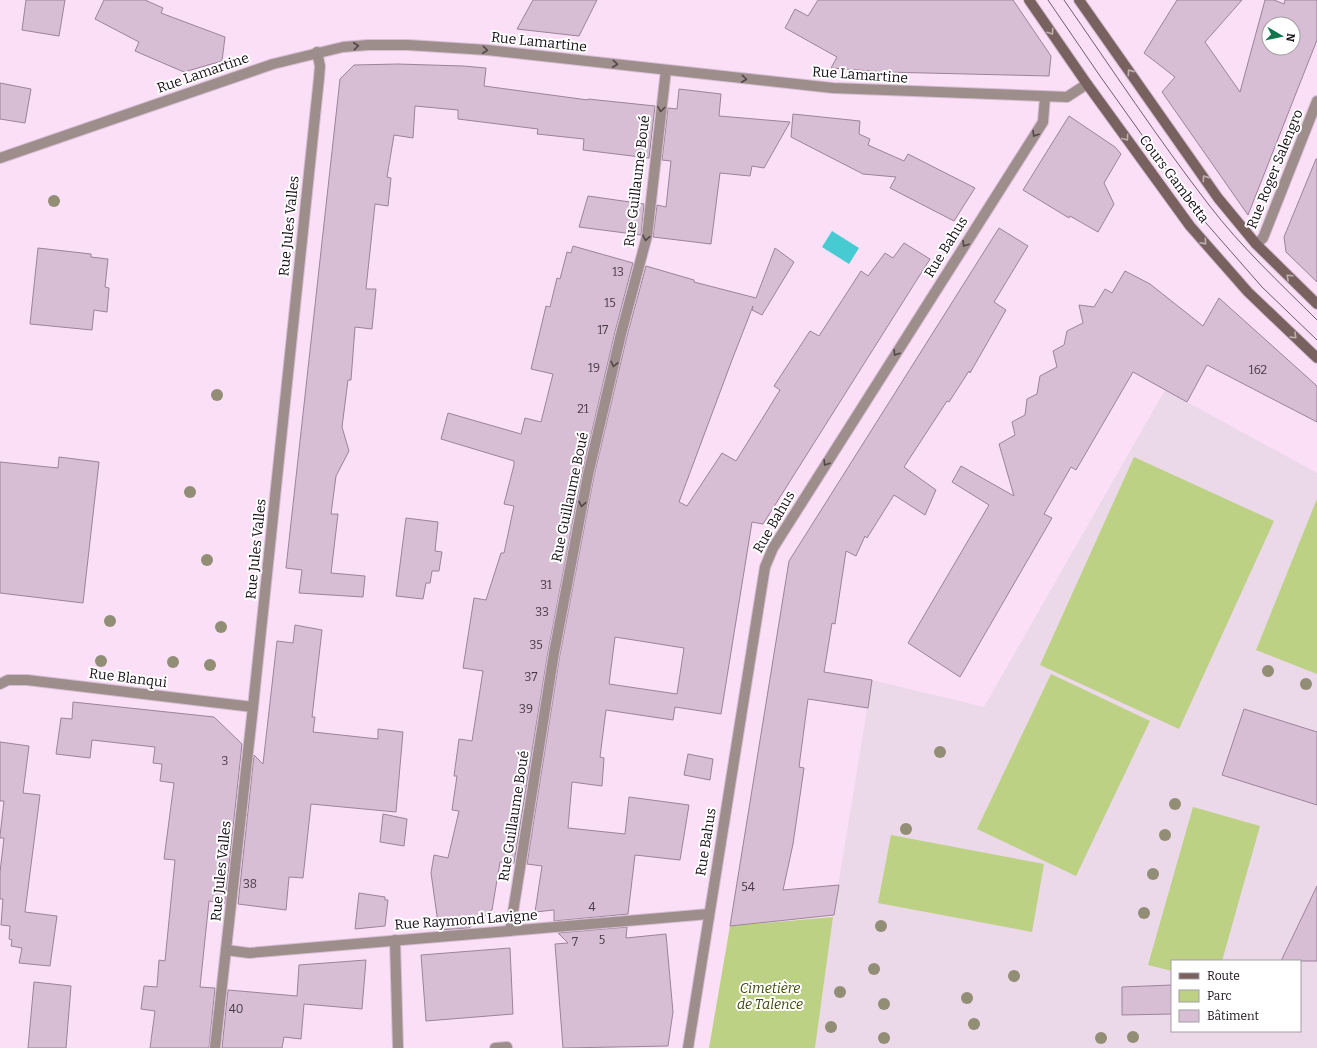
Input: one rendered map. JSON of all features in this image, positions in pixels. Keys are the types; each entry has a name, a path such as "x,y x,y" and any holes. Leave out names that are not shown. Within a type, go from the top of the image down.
{"main road":[{"name":"Cours Gambetta","path":"1029,0 1087,84 1190,226 1248,292 1317,358"},
{"name":"Cours Gambetta","path":"1079,0 1218,198 1256,244 1317,304"}],"street":[{"name":"Rue Lamartine","path":"0,158 273,64 317,52 368,45 408,45 487,50 833,88 1067,97 1087,84"},
{"name":"Rue Jules Valles","path":"215,1048 253,707 319,78 320,66 317,52"},
{"name":"Rue Guillaume Boué","path":"510,931 554,654 588,476 621,334 647,236 666,70"},
{"name":"Rue Bahus","path":"688,1048 765,567 773,548 1042,122 1045,97"},
{"name":"Rue Roger Salengro","path":"1256,244 1263,238 1266,231 1317,101"},
{"name":"Rue Blanqui","path":"0,684 8,680 27,680 253,707"},
{"name":"Rue Raymond Lavigne","path":"226,950 249,953 709,914"},
{"path":"395,940 398,1048"},
{"path":"495,1048 507,1047"}],"shaded area":[{"path":"1165,390 1317,473 1317,1048 815,1048 833,917 872,680 984,707"}],"green space":[{"path":"1134,457 1274,521 1179,729 1040,665"},
{"path":"1317,499 1317,674 1256,650"},
{"path":"1051,674 1150,721 1076,876 977,829"},
{"path":"1193,807 1260,826 1222,960 1171,960 1171,971 1148,965"},
{"path":"891,835 1044,864 1032,932 878,903"},
{"name":"Cimetière de Talence","path":"833,917 815,1048 709,1048 730,926"}],"water":[{"path":"832,231 859,248 849,264 822,247"}],"building":[{"path":"26,0 65,0 59,36 22,30"},
{"path":"104,0 145,0 163,8 161,13 225,37 222,61 184,72 135,51 139,42 95,19"},
{"path":"533,0 597,0 579,36 517,29"},
{"path":"818,0 1013,0 1051,56 1049,76 884,72 831,68 837,57 785,28 795,9 808,16"},
{"path":"1177,0 1242,0 1205,42 1240,92 1265,0 1274,0 1284,4 1285,0 1317,0 1317,40 1248,215 1162,92 1175,77 1144,53"},
{"path":"398,64 486,68 484,86 588,100 655,106 649,158 583,150 584,139 537,134 538,129 458,119 458,110 415,106 413,138 394,135 387,177 391,178 388,206 375,204 366,289 376,289 372,329 355,327 351,380 348,380 342,427 349,451 336,476 331,514 338,514 331,573 365,576 363,597 299,593 302,570 286,568 340,79 354,65"},
{"path":"0,83 31,89 25,123 0,119"},
{"path":"679,89 721,94 719,116 790,122 764,168 752,166 750,176 720,173 711,244 653,237 657,205 666,207 671,161 662,160 668,108 677,109"},
{"path":"793,114 860,121 859,134 870,139 868,145 904,161 908,154 975,188 954,221 890,188 896,177 863,174 791,137"},
{"path":"1069,116 1115,147 1121,154 1104,183 1114,204 1098,232 1070,216 1069,218 1023,190"},
{"path":"1316,159 1317,282 1286,252 1284,237"},
{"path":"588,196 644,204 641,235 579,227"},
{"path":"999,228 1028,246 994,302 1006,310 970,373 969,371 949,402 947,401 904,467 936,490 925,515 894,495 867,538 865,536 856,556 846,551 835,624 832,623 824,672 872,680 868,708 808,699 799,767 804,768 793,844 783,890 839,885 834,915 730,926 789,561"},
{"path":"904,243 930,259 763,524 752,522 721,714 675,707 673,720 606,710 600,757 604,758 602,786 572,782 568,828 625,834 629,797 689,805 680,860 635,855 628,914 554,921 554,910 535,912 542,866 527,864 560,654 594,476 627,336 646,266 694,280 694,282 756,298 775,248 794,262 762,315 752,310 753,306 679,502 687,506 722,453 736,461 780,390 774,386 810,331 819,336 861,271 868,276 885,253 893,258","holes":["615,637 684,648 677,694 609,684"]},
{"path":"573,246 633,263 615,332 582,474 548,652 514,863 500,862 492,910 469,928 439,930 431,873 434,855 448,858 459,811 452,810 457,776 454,776 459,739 472,741 483,671 463,668 474,598 486,600 501,553 504,553 514,506 504,504 514,461 441,439 448,413 521,434 525,418 541,422 553,374 531,369 546,306 550,307 557,278 560,279 567,252 571,253"},
{"path":"38,248 91,254 91,257 108,259 105,287 109,288 107,312 94,310 92,330 30,324"},
{"path":"1125,271 1150,284 1203,326 1219,298 1317,386 1317,422 1207,365 1187,402 1133,372 1076,470 1071,467 1044,514 1052,518 960,677 908,643 989,505 952,482 961,466 1014,496 999,444 1015,435 1012,422 1025,415 1027,399 1037,394 1040,376 1057,367 1053,351 1064,345 1067,331 1083,323 1079,305 1094,307 1105,289 1112,293"},
{"path":"59,457 99,462 83,603 0,593 0,462 58,468"},
{"path":"406,518 438,522 435,551 442,552 439,571 432,571 430,583 426,583 423,599 396,596"},
{"path":"295,625 322,630 312,717 315,717 313,732 378,739 378,729 403,732 396,812 311,804 303,878 289,877 286,910 238,904 254,755 263,764 277,641 293,643"},
{"path":"73,702 214,717 242,744 225,903 209,901 200,987 215,988 209,1048 150,1048 155,1011 141,1009 144,986 157,987 159,960 165,961 175,860 164,859 174,783 160,781 162,764 153,763 155,747 92,740 90,758 56,754 61,718 72,719"},
{"path":"1244,709 1317,732 1317,805 1222,775"},
{"path":"0,742 29,746 23,793 40,795 25,912 57,916 50,966 19,963 22,948 11,946 12,940 9,939 10,926 1,925 3,899 0,899 0,872 4,838 0,838 0,836 4,801 0,801"},
{"path":"688,754 713,759 710,780 684,775"},
{"path":"383,814 407,819 404,846 380,842"},
{"path":"1317,886 1317,961 1281,960"},
{"path":"359,893 385,897 385,900 388,900 385,926 355,929"},
{"path":"627,927 626,938 666,934 673,1012 668,1046 563,1048 555,944 568,943 558,933"},
{"path":"510,948 513,1014 426,1021 421,955"},
{"path":"366,960 362,1009 304,1004 301,1039 284,1037 282,1048 222,1048 228,990 297,996 299,965"},
{"path":"34,982 71,986 66,1048 28,1048"},
{"path":"1171,985 1171,1014 1122,1015 1122,987"}],"tram line":[{"path":"1048,0 1199,215 1262,287 1317,340"},
{"path":"1064,0 1153,129 1209,205 1247,250 1317,320"}]}
